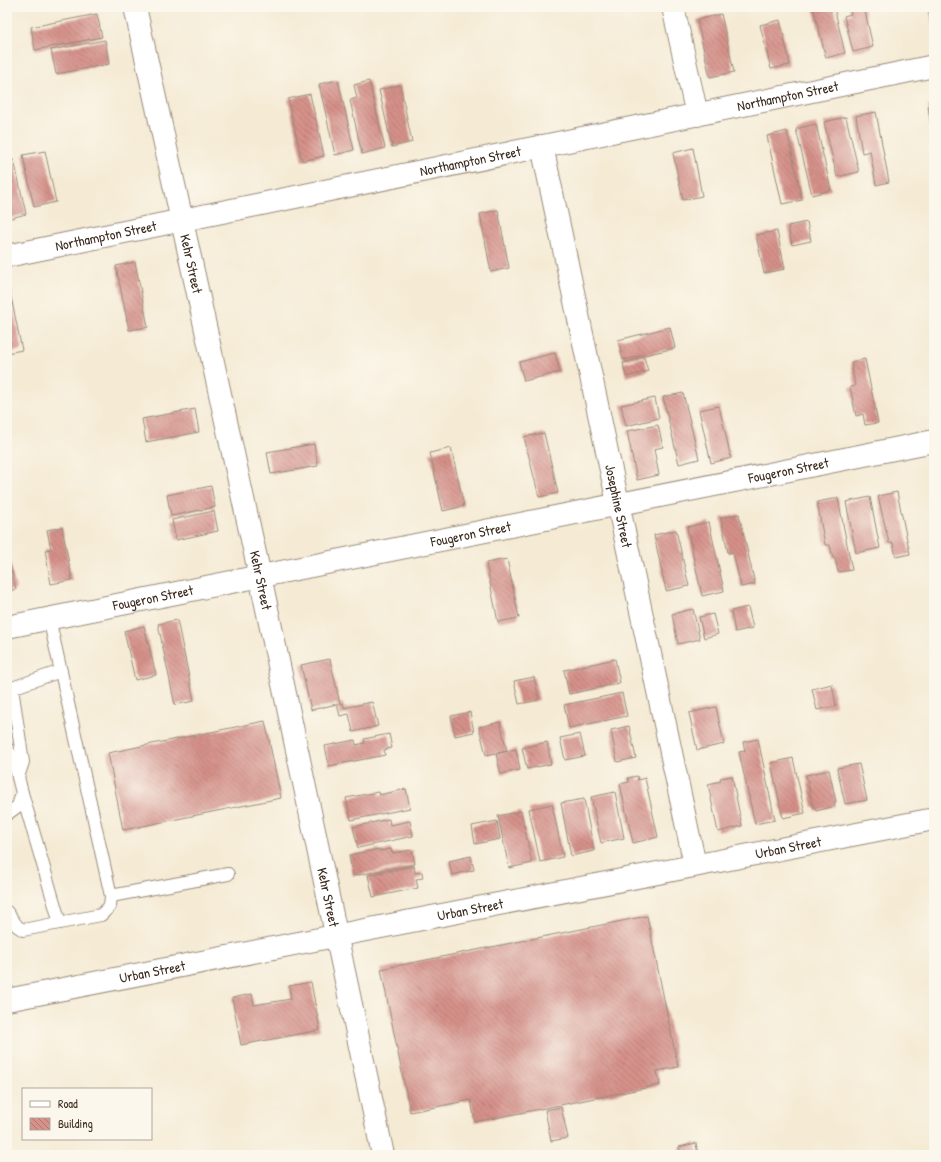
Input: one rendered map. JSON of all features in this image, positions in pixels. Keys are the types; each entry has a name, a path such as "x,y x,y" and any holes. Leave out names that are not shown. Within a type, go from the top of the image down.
{"street":[{"name":"Kehr Street","path":"135,7 260,576 383,1155"},
{"path":"673,7 697,115"},
{"name":"Northampton Street","path":"7,256 934,66"},
{"name":"Josephine Street","path":"542,146 695,865"},
{"name":"Fougeron Street","path":"7,627 934,441"},
{"name":"Urban Street","path":"7,1000 934,819"}],"lane":[{"path":"7,915 23,930 101,915 110,906 111,896 49,618"},
{"path":"18,777 23,762 12,688 61,671"},
{"path":"7,748 14,760 22,793 60,923"},
{"path":"7,814 18,806 22,793"},
{"path":"111,896 228,874"}],"building":[{"path":"813,7 834,7 845,53 826,58"},
{"path":"849,7 864,7 873,47 853,52 844,16 851,14"},
{"path":"929,7 934,7 934,26 933,26"},
{"path":"97,14 102,37 35,50 31,27"},
{"path":"721,14 734,72 710,77 697,20"},
{"path":"780,20 790,65 771,69 760,25"},
{"path":"105,40 109,64 56,74 51,50"},
{"path":"338,80 354,150 335,155 319,84"},
{"path":"369,81 385,148 362,154 350,100 357,98 354,85"},
{"path":"400,85 412,142 392,147 379,90"},
{"path":"310,94 324,156 302,161 288,99"},
{"path":"934,105 934,126 931,127 928,106"},
{"path":"876,112 889,182 876,185 870,151 862,153 856,116"},
{"path":"846,117 859,172 837,177 824,122"},
{"path":"816,124 831,190 812,195 796,129"},
{"path":"787,131 802,200 782,204 767,136"},
{"path":"693,148 702,196 683,200 673,153"},
{"path":"45,151 56,202 34,207 23,155"},
{"path":"14,160 26,214 7,219 7,162"},
{"path":"498,210 509,268 491,272 480,214"},
{"path":"807,222 811,241 792,245 788,226"},
{"path":"777,231 785,269 764,273 756,235"},
{"path":"135,262 148,327 129,330 116,266"},
{"path":"7,287 9,287 22,350 7,353"},
{"path":"670,327 675,348 623,360 618,340"},
{"path":"555,353 560,372 524,381 519,362"},
{"path":"644,357 648,371 626,377 623,363"},
{"path":"865,359 878,423 865,425 863,414 856,416 850,387 855,386 851,362"},
{"path":"683,393 699,459 679,464 663,397"},
{"path":"655,398 659,418 626,426 621,405"},
{"path":"719,406 731,458 711,463 699,410"},
{"path":"195,409 199,432 146,442 142,419"},
{"path":"658,425 663,447 654,449 659,475 637,480 627,431"},
{"path":"544,433 558,493 539,497 524,437"},
{"path":"314,444 318,466 271,474 267,452"},
{"path":"451,448 464,506 443,511 430,453"},
{"path":"211,486 215,507 171,516 167,495"},
{"path":"897,492 910,554 896,557 893,543 889,543 878,496"},
{"path":"870,497 880,548 856,553 846,502"},
{"path":"838,498 852,570 838,572 830,545 825,545 817,502"},
{"path":"214,511 218,531 176,540 172,520"},
{"path":"739,514 755,584 741,587 733,552 728,553 721,518"},
{"path":"709,522 724,591 702,596 687,527"},
{"path":"62,527 72,580 51,584 45,550 51,549 47,530"},
{"path":"676,530 689,586 666,591 654,535"},
{"path":"7,551 16,589 7,592"},
{"path":"507,559 519,618 498,622 486,563"},
{"path":"748,607 753,628 735,632 731,611"},
{"path":"693,609 700,639 678,644 672,614"},
{"path":"713,614 718,634 704,638 699,617"},
{"path":"177,620 194,701 175,705 158,624"},
{"path":"144,626 156,675 135,680 124,631"},
{"path":"330,659 340,704 343,703 344,708 372,702 378,726 353,732 349,714 340,716 337,704 311,710 301,665"},
{"path":"615,659 620,683 569,694 564,670"},
{"path":"534,677 539,700 519,704 514,681"},
{"path":"832,684 836,706 817,710 812,689"},
{"path":"622,693 627,716 569,728 564,705"},
{"path":"716,707 724,744 697,750 689,713"},
{"path":"470,712 474,732 455,736 451,716"},
{"path":"265,721 281,798 123,830 108,753"},
{"path":"500,722 507,751 486,755 479,727"},
{"path":"629,726 636,758 617,762 611,730"},
{"path":"389,734 392,748 384,750 385,755 329,766 325,746 355,740 356,745 365,743 364,739"},
{"path":"580,734 585,756 565,760 560,738"},
{"path":"758,739 775,820 755,824 739,752 745,751 743,742"},
{"path":"547,742 551,764 527,769 522,748"},
{"path":"516,749 520,770 501,774 496,754"},
{"path":"793,758 805,813 783,818 771,763"},
{"path":"859,764 867,800 845,804 837,768"},
{"path":"829,770 836,802 834,802 835,806 816,811 815,807 813,807 806,775"},
{"path":"637,776 638,780 645,778 658,837 633,843 620,784 629,782 628,778"},
{"path":"732,776 742,826 718,832 708,784 721,781 720,778"},
{"path":"406,789 410,808 351,820 346,798 378,792 379,795"},
{"path":"615,792 624,838 601,843 591,797"},
{"path":"584,799 594,851 571,856 561,803"},
{"path":"552,804 563,857 540,862 529,809"},
{"path":"521,811 532,863 509,868 498,816"},
{"path":"389,819 390,825 410,821 413,836 358,848 353,827"},
{"path":"497,821 500,839 475,844 472,826"},
{"path":"380,849 380,851 391,849 392,853 412,850 415,864 353,876 349,855"},
{"path":"471,856 474,870 452,875 449,861"},
{"path":"414,866 415,873 422,872 423,878 416,879 418,888 373,897 368,875"},
{"path":"647,916 678,1067 657,1071 660,1085 475,1122 471,1100 410,1112 381,969"},
{"path":"311,982 320,1030 241,1045 232,998 252,994 254,1005 291,999 289,986"},
{"path":"561,1107 568,1138 551,1141 545,1110"},
{"path":"696,1143 698,1155 681,1155 679,1147"}]}
